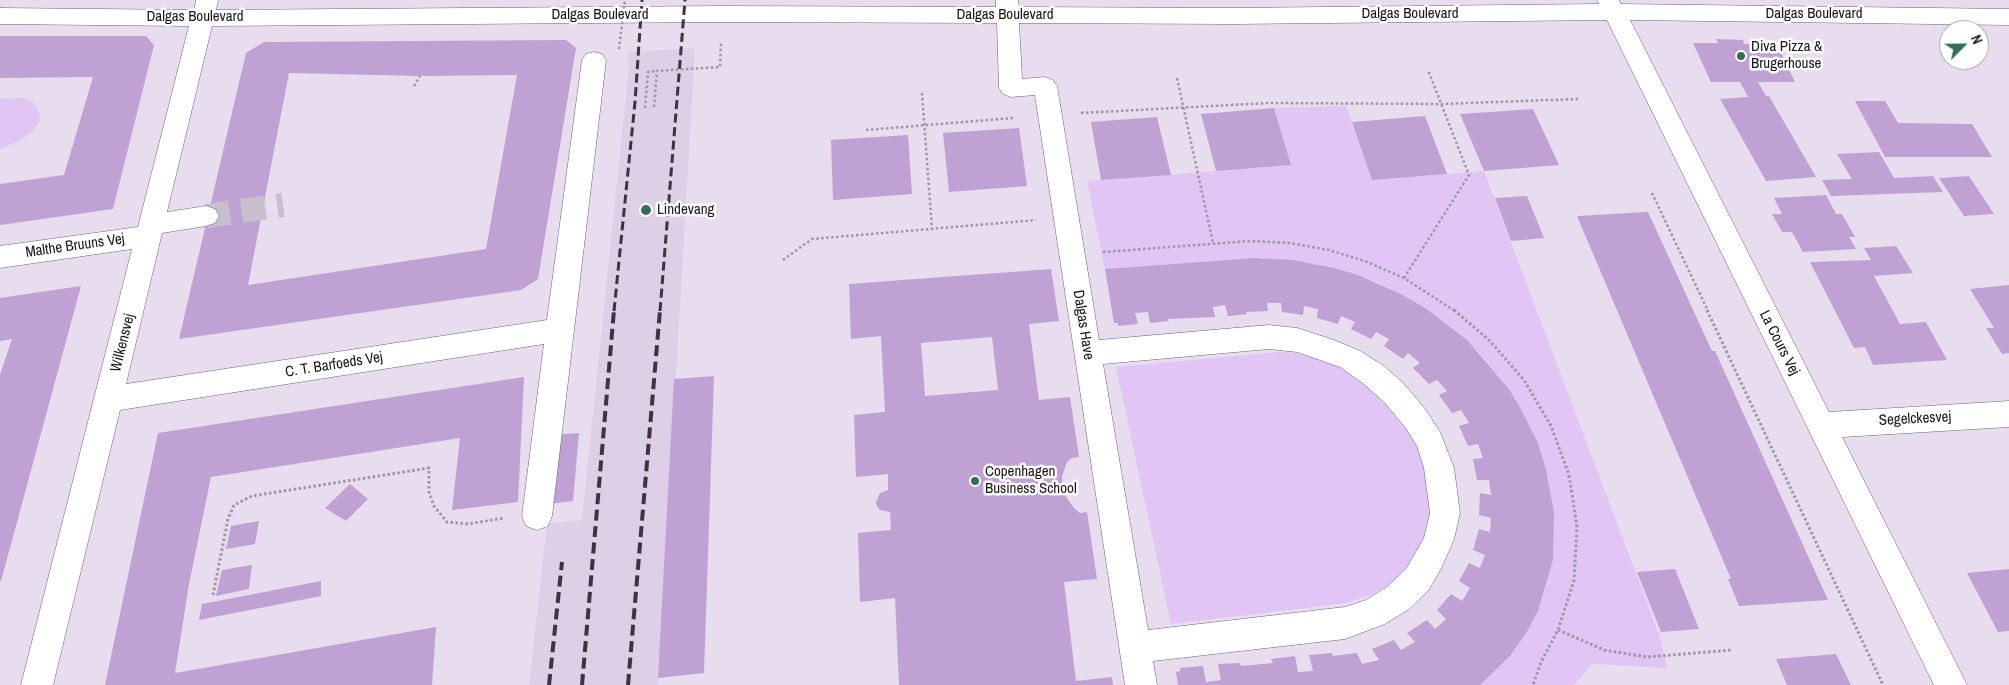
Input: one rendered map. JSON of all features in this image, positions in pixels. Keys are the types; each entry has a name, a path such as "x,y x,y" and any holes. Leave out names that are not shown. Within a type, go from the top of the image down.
{"street":[{"name":"Dalgas Boulevard","path":"0,16 206,9 722,14 1008,7 1611,6 2009,17"},
{"name":"La Cours Vej","path":"1611,6 1951,685"},
{"name":"Dalgas Have","path":"1008,7 1011,88 1045,86 1141,685"},
{"name":"Wilkensvej","path":"37,685 206,9"},
{"path":"538,513 558,330 594,60"},
{"name":"Malthe Bruuns Vej","path":"0,257 152,230 206,216"},
{"name":"C. T. Barfoeds Vej","path":"109,399 558,330"},
{"path":"1088,353 1269,337 1297,340 1324,348 1350,359 1374,375 1400,400 1430,441 1440,468 1444,513 1439,539 1430,559 1417,580 1398,598 1374,613 1345,623 1135,648"},
{"name":"Segelckesvej","path":"1820,424 2009,414"}],"path":[{"path":"619,49 625,0"},
{"path":"645,108 648,72 720,67 722,14"},
{"path":"1404,278 1469,175 1428,70"},
{"path":"654,107 657,71"},
{"path":"414,86 420,76"},
{"path":"1176,78 1214,243"},
{"path":"922,93 932,230"},
{"path":"866,130 1050,115 1268,103 1441,104 1578,100"},
{"path":"1652,193 1883,685"},
{"path":"783,260 812,239 1066,218"},
{"path":"213,595 228,519 234,505 252,496 429,468 428,492 434,506 447,522 468,524 538,513"},
{"path":"1558,630 1604,650 1647,657 1732,650"}],"shaded area":[{"path":"695,48 658,685 529,685 547,524 582,520 629,66 628,52"},
{"path":"22,98 33,102 39,111 40,121 32,132 19,141 0,149 0,99"},
{"path":"1346,106 1372,180 1484,171 1660,637 1667,668 1592,664 1574,685 1480,685 1510,656 1538,611 1553,560 1554,512 1546,470 1538,443 1522,411 1509,389 1486,361 1467,340 1441,320 1399,293 1376,282 1358,275 1311,263 1254,258 1105,269 1087,181 1291,165 1274,108"},
{"path":"1280,352 1305,354 1351,371 1392,402 1431,468 1430,530 1410,566 1394,582 1372,594 1347,603 1171,624 1116,367"}],"building":[{"path":"0,36 146,36 154,45 113,209 0,225 0,184 64,175 93,77 0,78"},
{"path":"1716,39 1743,40 1744,44 1777,44 1795,82 1758,82 1766,96 1769,96 1816,177 1766,181 1720,99 1748,97 1740,82 1711,82 1693,43 1718,43"},
{"path":"566,40 576,48 538,279 521,290 179,339 246,53 264,42","holes":["289,73 420,76 517,75 486,249 248,285"]},
{"path":"1855,101 1885,101 1898,123 1972,124 1992,157 1885,157"},
{"path":"1274,108 1291,165 1216,171 1201,114"},
{"path":"1533,109 1559,165 1484,171 1460,114"},
{"path":"1425,116 1447,174 1372,180 1352,122"},
{"path":"1157,117 1171,175 1101,180 1091,122"},
{"path":"1019,128 1027,186 949,192 943,133"},
{"path":"908,135 912,194 833,200 831,140"},
{"path":"1879,152 1894,178 1933,176 1943,192 1831,196 1822,180 1852,179 1837,154"},
{"path":"1969,176 1994,214 1964,216 1939,178"},
{"path":"1826,195 1836,214 1842,214 1855,237 1849,237 1856,249 1803,252 1792,232 1782,232 1772,214 1782,214 1774,198"},
{"path":"1527,196 1544,238 1511,241 1495,198"},
{"path":"1648,212 1712,351 1715,351 1828,600 1739,606 1728,579 1731,579 1577,216"},
{"path":"1896,246 1913,273 1874,276 1900,324 1926,322 1947,360 1873,365 1865,347 1854,348 1810,262 1871,260 1864,248"},
{"path":"1254,258 1293,260 1334,268 1358,275 1399,293 1425,308 1467,340 1509,389 1522,411 1538,443 1546,470 1554,512 1553,560 1538,611 1526,633 1510,656 1480,685 1178,685 1176,672 1180,671 1180,668 1203,666 1206,682 1221,680 1218,664 1240,663 1241,666 1273,663 1271,659 1295,656 1298,672 1313,671 1309,655 1332,653 1333,656 1357,653 1362,664 1379,660 1372,649 1394,640 1401,650 1415,642 1407,633 1427,620 1435,629 1446,619 1437,610 1451,594 1462,601 1470,588 1459,581 1469,563 1480,568 1485,555 1473,550 1479,529 1490,532 1491,518 1479,515 1480,493 1491,495 1489,480 1477,480 1473,459 1483,458 1478,444 1468,446 1459,426 1469,423 1461,410 1452,413 1439,395 1447,391 1437,380 1429,384 1413,368 1420,363 1408,353 1403,359 1384,346 1389,339 1376,332 1371,339 1351,329 1355,322 1341,316 1338,324 1317,318 1318,309 1304,306 1303,315 1282,312 1281,303 1267,303 1268,311 1246,312 1247,314 1228,316 1225,305 1213,307 1215,317 1168,319 1169,321 1150,323 1148,312 1135,313 1138,324 1118,326 1118,323 1114,323 1105,269"},
{"name":"Copenhagen Business School","path":"1051,269 1059,321 1029,324 1039,400 1070,397 1079,457 1072,458 1067,462 1062,476 1062,486 1065,495 1074,508 1080,513 1087,512 1097,579 1064,582 1076,681 1112,677 1113,685 899,685 895,598 860,602 858,533 891,530 890,512 880,510 876,502 880,493 888,490 888,474 856,477 854,415 885,412 881,336 851,339 849,284","holes":["992,337 998,390 925,396 921,343"]},
{"path":"2009,285 2009,353 2002,354 1986,328 1994,328 1970,289"},
{"path":"81,286 0,581 0,375 12,339 0,341 0,298"},
{"path":"714,376 704,673 658,678 674,379"},
{"path":"524,377 518,502 452,510 460,438 211,477 189,584 175,673 436,627 432,685 105,685 158,433"},
{"path":"579,433 573,501 549,504 555,435"},
{"path":"350,484 368,499 346,521 325,508"},
{"path":"259,521 255,544 226,549 231,526"},
{"path":"252,565 249,589 216,596 222,570"},
{"path":"1675,569 1699,629 1661,632 1637,572"},
{"path":"2009,569 2009,631 1998,632 1967,573"},
{"path":"321,581 321,596 199,620 202,604"},
{"path":"1836,654 1851,685 1787,685 1776,659"}],"tunnel":[{"path":"206,216 283,205"}],"railway":[{"path":"614,311 635,102 642,0"},
{"path":"660,311 685,0"},
{"path":"582,685 614,310"},
{"path":"628,685 660,310"},
{"path":"549,685 562,562"}],"place":[{"name":"Diva Pizza & Brugerhouse","path":"1741,56"},
{"name":"Lindevang","path":"646,210"},
{"name":"Copenhagen Business School","path":"975,481"}]}
